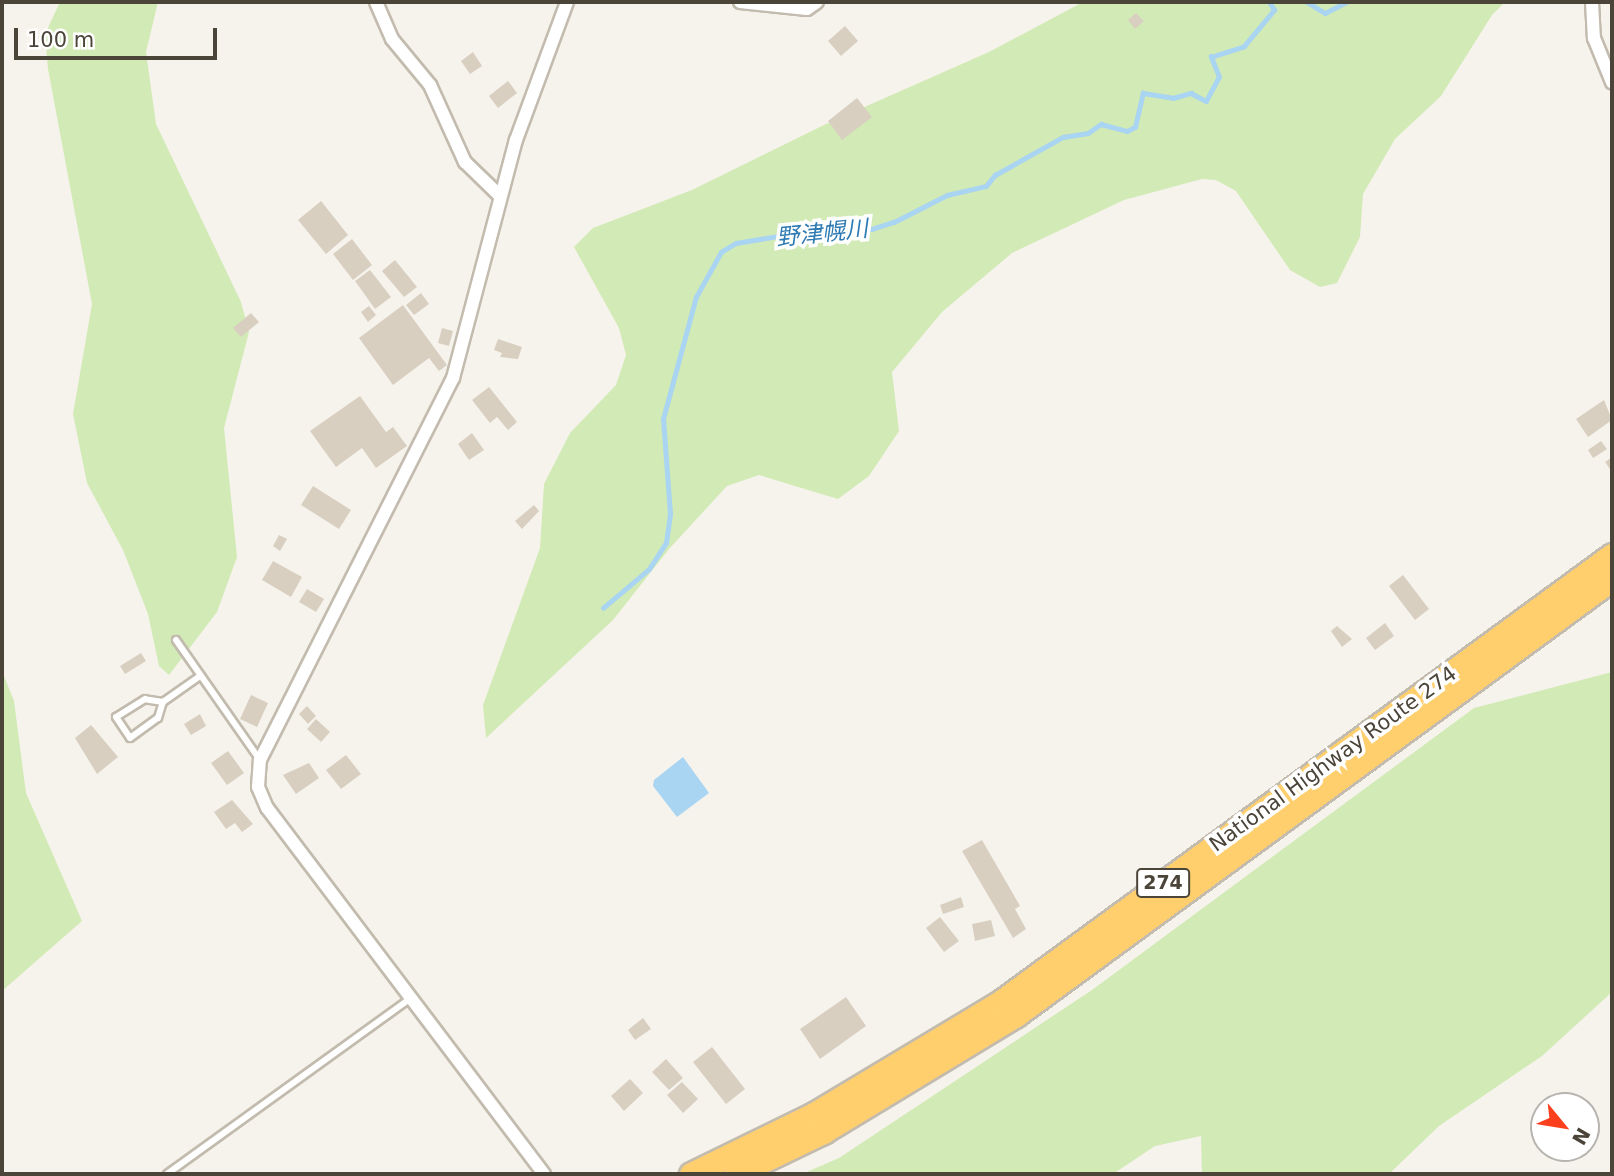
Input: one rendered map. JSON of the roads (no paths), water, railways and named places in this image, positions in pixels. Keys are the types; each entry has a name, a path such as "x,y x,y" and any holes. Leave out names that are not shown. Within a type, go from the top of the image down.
{"highway":[{"name":"National Highway Route 274","path":"691,1174 825,1108 999,1003 1612,555"},
{"name":"National Highway Route 274","path":"736,1174 823,1132 1016,1015 1612,579"}],"street":[{"path":"376,2 392,39 430,85 465,162 500,196"},
{"path":"544,1174 267,808 258,787 260,760 453,378 500,196 567,2"},
{"path":"740,2 807,9 817,2"},
{"path":"1592,2 1594,38 1612,82"}],"lane":[{"path":"176,640 260,760"},
{"path":"163,702 145,699 116,717 131,738 159,718 163,702 201,676"},
{"path":"167,1174 411,999"}],"water":[{"path":"683,757 709,793 677,817 653,786 654,780"}],"waterway":[{"name":"野津幌川","path":"603,608 649,569 666,543 670,514 663,419 696,297 721,252 736,243 826,228 872,229 894,222 947,195 986,186 995,175 1063,137 1088,133 1101,124 1127,131 1135,127 1143,93 1173,98 1191,93 1206,101 1219,77 1211,57 1244,46 1274,10 1269,2"},
{"name":"野津幌川","path":"1307,2 1325,13 1347,2"}]}
